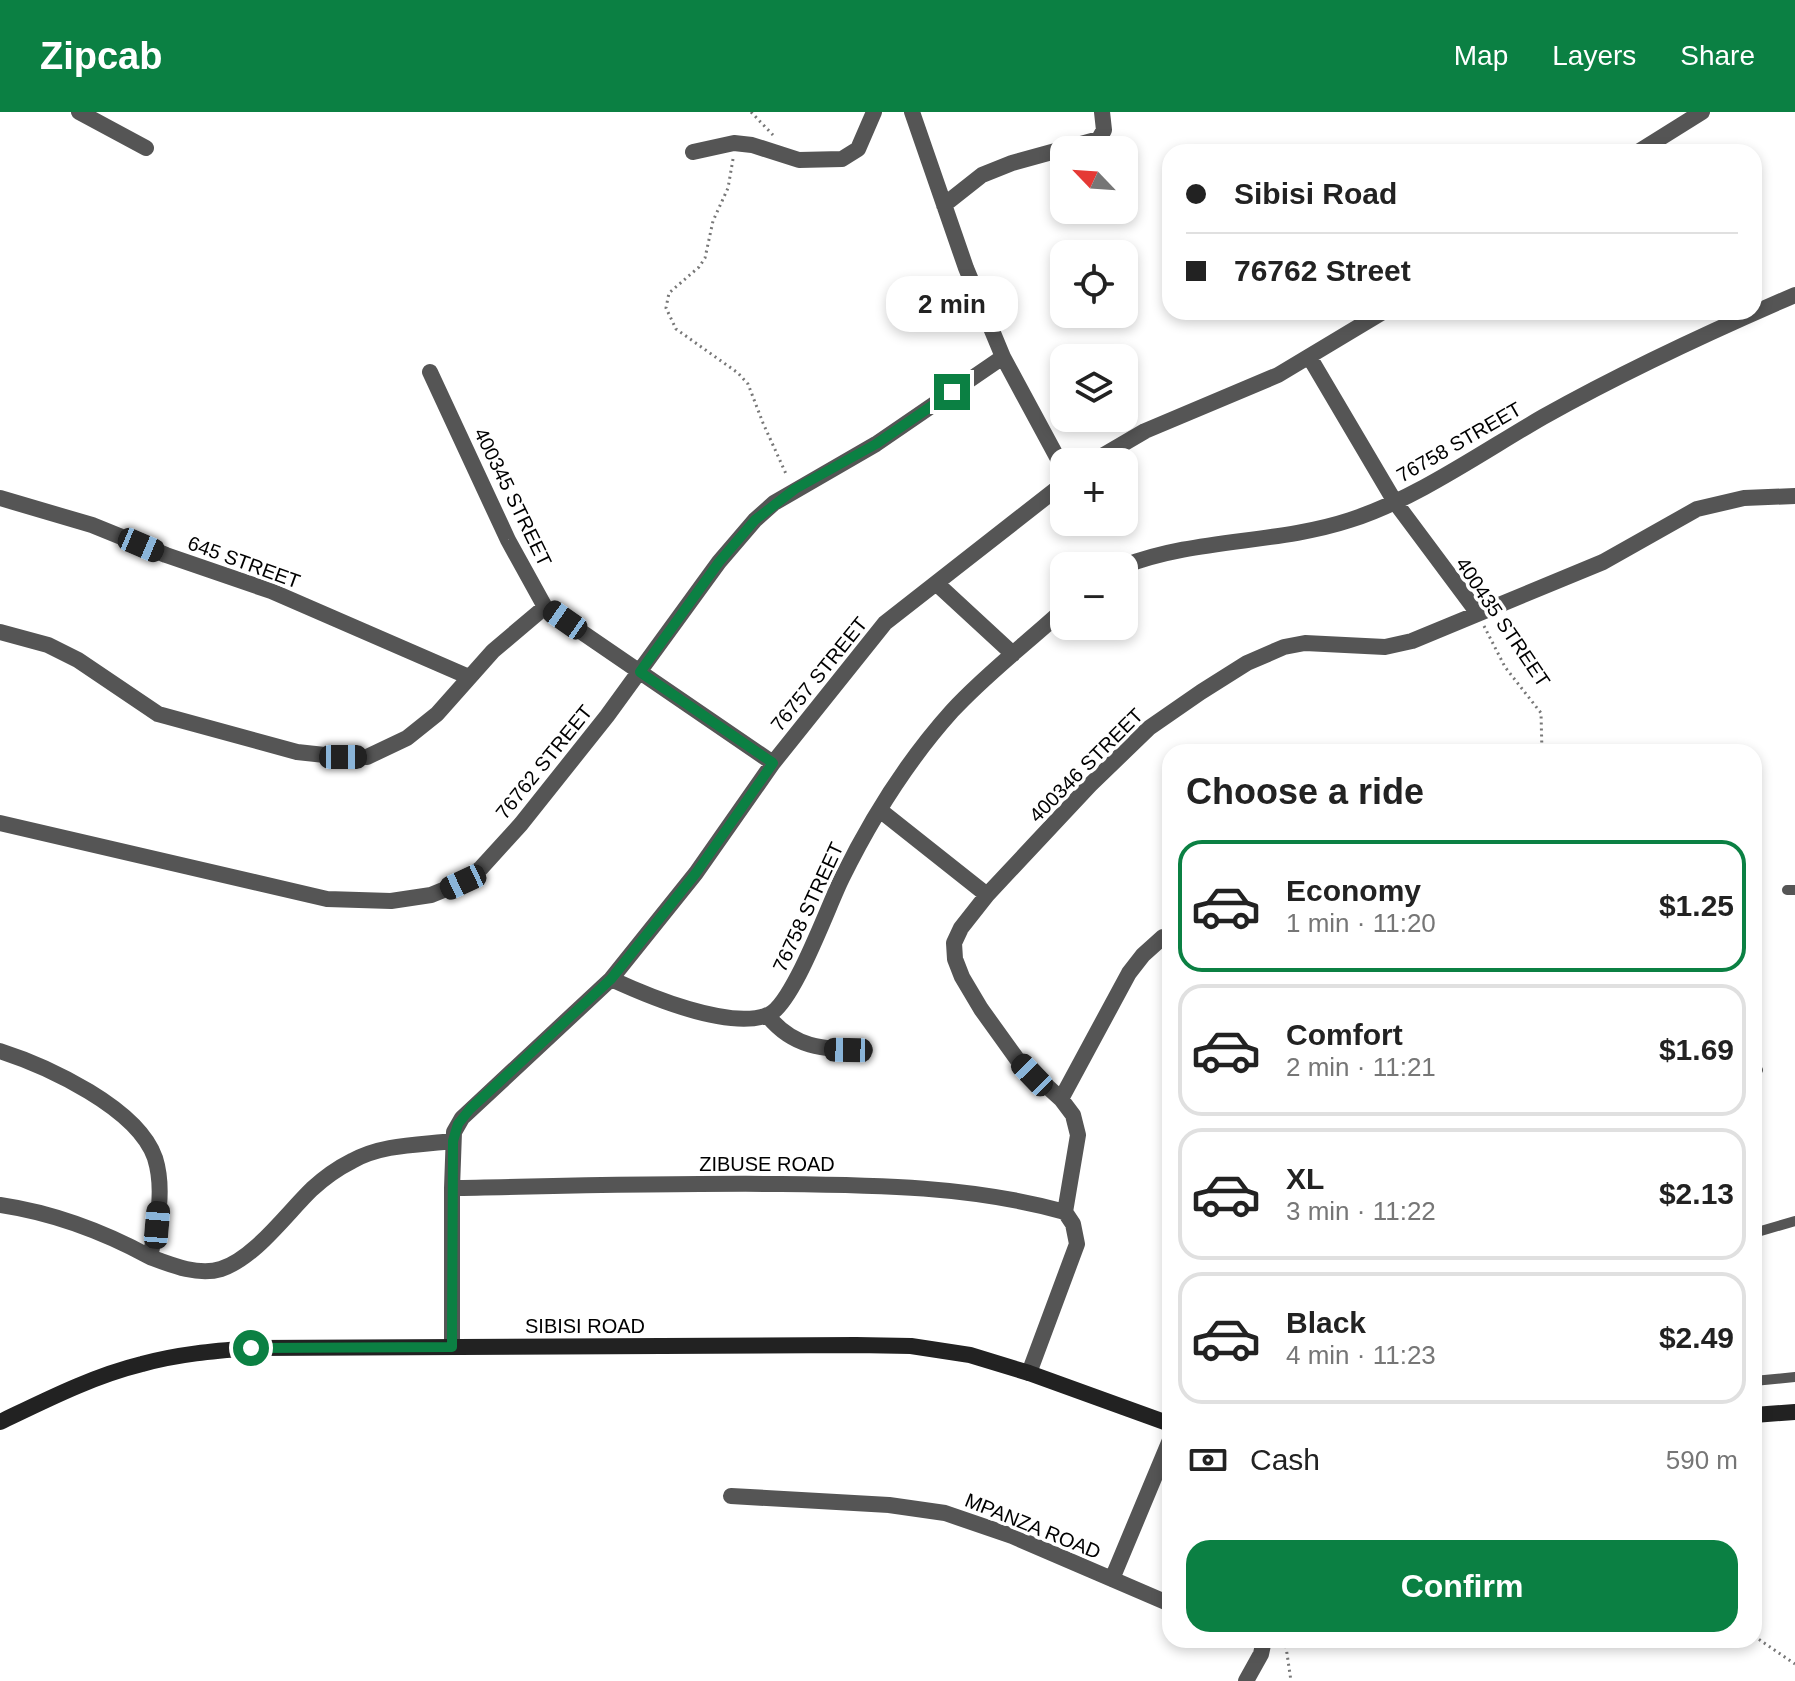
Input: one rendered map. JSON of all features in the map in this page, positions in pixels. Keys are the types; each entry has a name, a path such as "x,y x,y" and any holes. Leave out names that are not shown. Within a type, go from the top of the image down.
{"street":[{"path":"79,112 146,148"},
{"path":"693,152 734,143 752,145 799,160 842,159 858,149 874,112"},
{"path":"912,112 966,268 1003,357 1052,448"},
{"path":"944,205 982,175 1012,163 1099,139 1104,130 1102,112"},
{"path":"1651,144 1702,112"},
{"name":"76758 STREET","path":"1762,309 1795,295"},
{"path":"1116,448 1145,431 1232,396 1310,358 1370,320"},
{"name":"76758 STREET","path":"1138,561 1350,520 1395,502 1605,383 1737,320"},
{"name":"76762 STREET","path":"0,823 327,899 391,901 431,895 463,882 481,868 521,824 640,672 735,541 764,511 795,489 876,444 1003,357"},
{"name":"400435 STREET","path":"1310,358 1395,502 1477,612"},
{"name":"400345 STREET","path":"430,372 508,540 545,607 773,763"},
{"name":"76757 STREET","path":"452,1188 453,1141 458,1124 470,1109 611,979 696,873 773,763 885,623 1050,494"},
{"name":"400346 STREET","path":"1065,1212 1078,1135 1073,1115 1061,1099 1017,1059 981,1009 962,977 955,959 954,943 961,928 987,895 1090,785 1149,728 1247,663 1276,650 1305,643 1385,647 1412,641 1603,562 1697,509 1744,498 1795,496"},
{"name":"645 STREET","path":"0,498 92,525 166,555 271,591 469,677"},
{"path":"936,583 1013,654"},
{"path":"0,632 48,645 68,655 158,714 297,752 367,757 407,738 437,714 523,623 545,607"},
{"name":"76758 STREET","path":"767,1015 776,1010 792,988 850,862 923,745 954,709 1050,621"},
{"path":"881,811 987,895"},
{"path":"1061,1099 1129,973 1162,938"},
{"path":"611,979 643,994 691,1010 733,1018 767,1015 781,1032 802,1043 831,1049 865,1050"},
{"path":"0,1051 48,1071 104,1102 124,1116 141,1134 154,1157 159,1178 157,1225 150,1257"},
{"path":"0,1205 65,1219 118,1240 150,1257 191,1270 218,1270 236,1263 314,1187 355,1159 385,1149 453,1141"},
{"name":"ZIBUSE ROAD","path":"452,1188 636,1184 872,1185 971,1193 1027,1201 1065,1212"},
{"path":"452,1188 452,1347"},
{"path":"1029,1373 1077,1244 1073,1224 1065,1212"},
{"name":"SIBISI ROAD","path":"0,1422 100,1378 140,1364 190,1353 251,1348 911,1346 970,1355 1162,1421"},
{"path":"1762,1414 1795,1412"},
{"path":"1112,1579 1162,1459"},
{"name":"MPANZA ROAD","path":"731,1496 889,1505 945,1513 1012,1536 1162,1601"},
{"path":"1246,1681 1262,1648"}],"lane":[{"path":"1762,1231 1795,1221"},
{"path":"1762,1380 1795,1377"}],"path":[{"path":"734,143 732,171 713,221 705,258 669,293 666,308 676,329 744,378 795,489"},
{"name":"400435 STREET","path":"1477,612 1505,667 1541,713 1542,744"},
{"path":"1762,1641 1795,1664"},
{"path":"1286,1648 1291,1681"}],"route":[{"path":"251,1348 452,1347 453,1141 458,1124 470,1109 611,979 696,873 773,763 640,672 719,562 755,520 795,489 876,444 952,392"}]}
